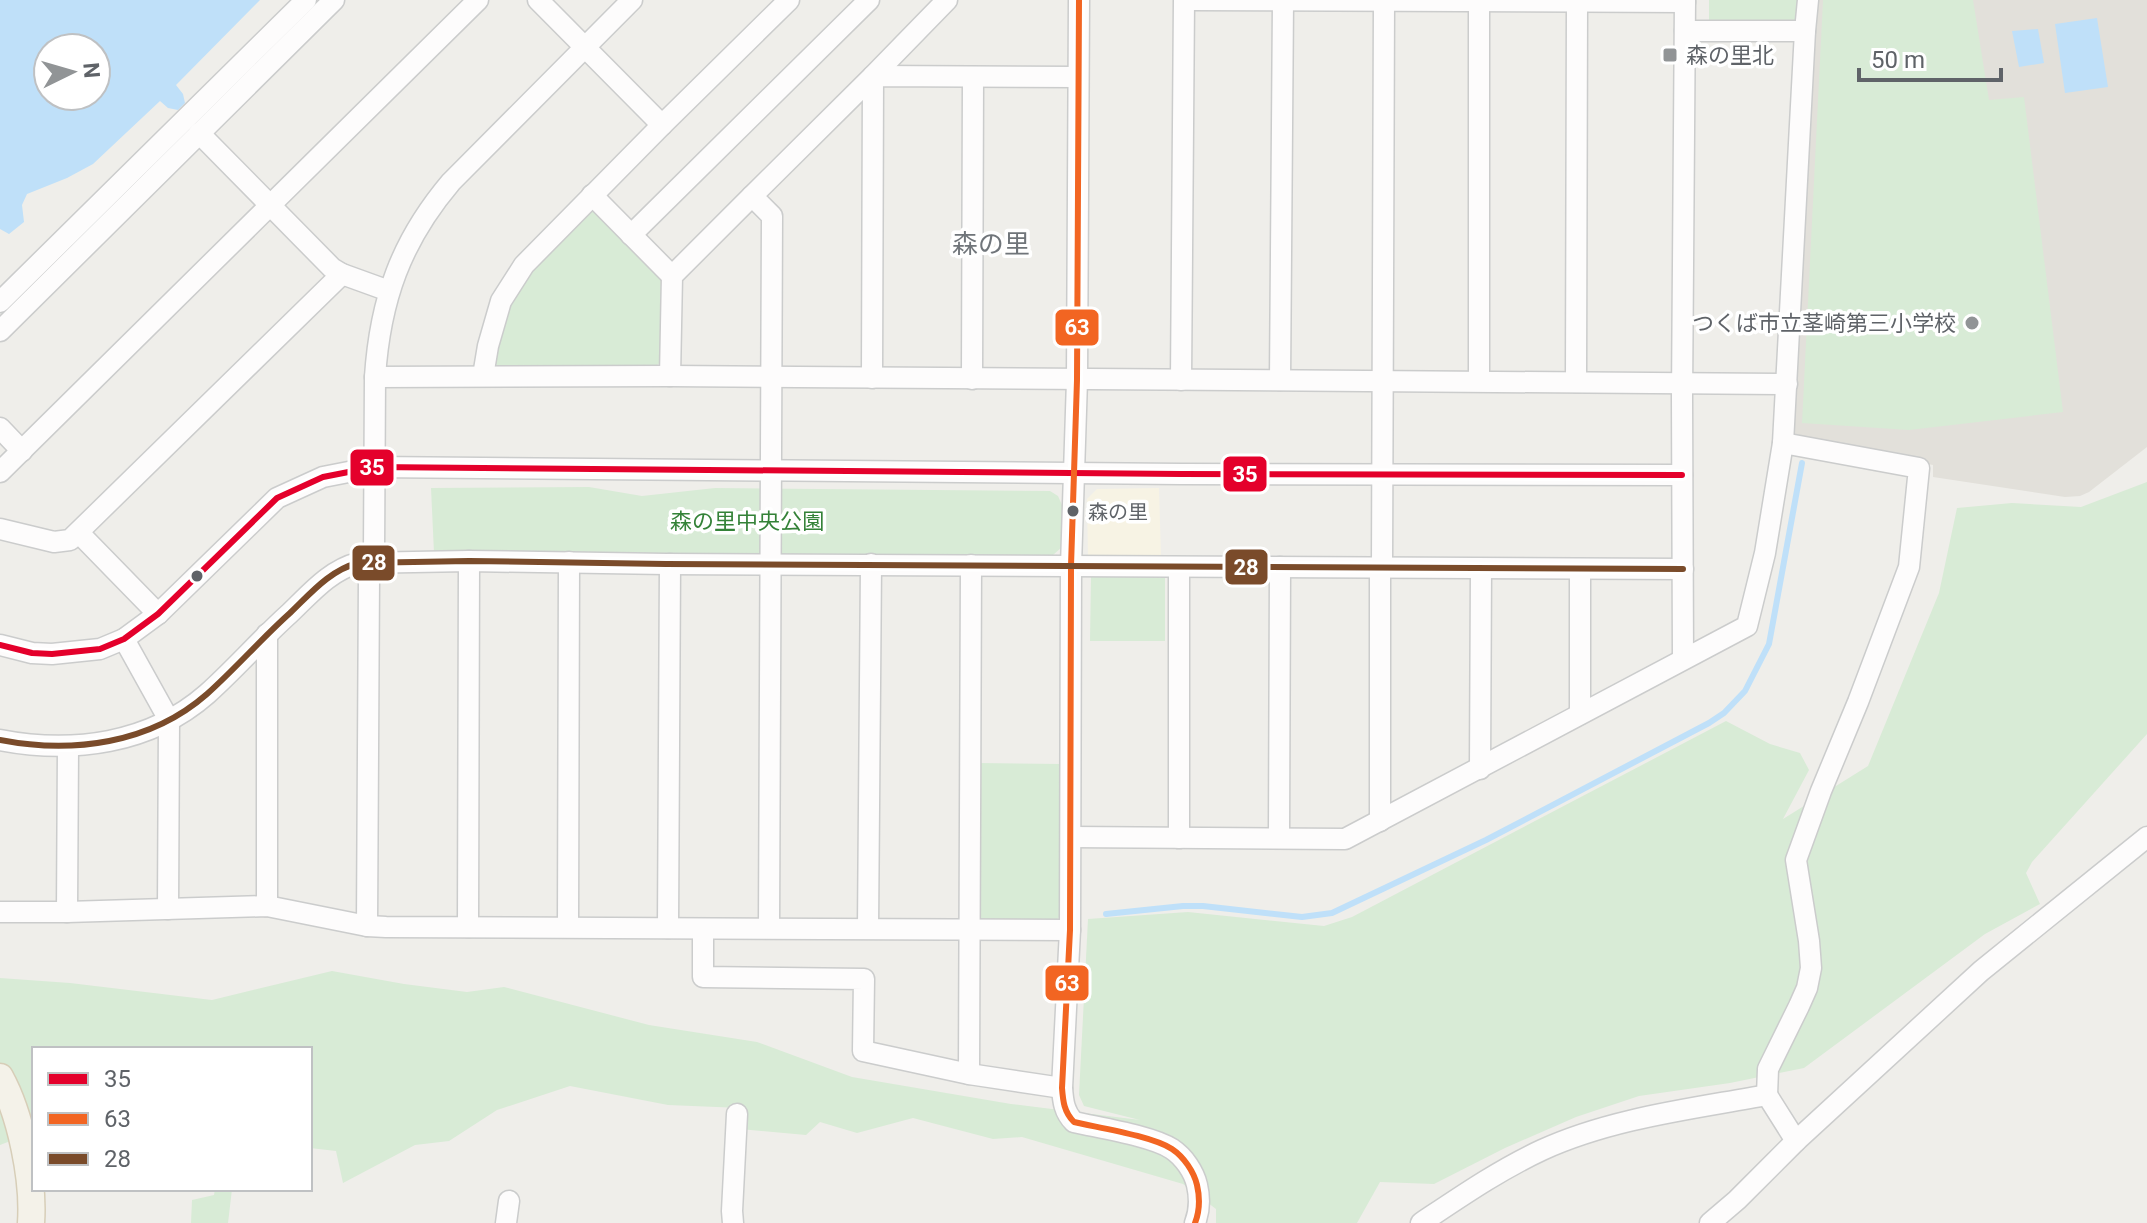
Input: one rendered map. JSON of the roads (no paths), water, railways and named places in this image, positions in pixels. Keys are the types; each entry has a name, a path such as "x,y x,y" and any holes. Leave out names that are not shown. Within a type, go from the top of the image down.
{"main road":[{"path":"0,1077 10,1095 22,1133 31,1223"}],"street":[{"path":"0,302 306,0"},
{"path":"0,331 334,0"},
{"path":"0,472 478,0"},
{"path":"538,0 662,125"},
{"path":"367,926 369,576 374,553 375,377 376,351 389,291 415,230 430,206 632,0"},
{"path":"483,376 493,323 501,301 539,248 789,0"},
{"path":"631,235 869,0"},
{"path":"670,376 672,276 947,0"},
{"path":"1079,0 1077,380 1071,566 1070,930 1063,1103 1074,1122 1152,1140 1173,1149 1195,1179 1199,1196 1195,1223"},
{"path":"1181,380 1184,0"},
{"path":"1190,0 1685,1 1683,659"},
{"path":"1380,821 1384,0"},
{"path":"1071,837 1345,839 1747,626 1765,553 1783,443 1808,0"},
{"path":"1280,380 1283,1"},
{"path":"1479,1 1479,381"},
{"path":"1576,382 1577,1"},
{"path":"1685,31 1805,31"},
{"path":"873,76 1078,77"},
{"path":"872,378 873,76"},
{"path":"972,379 973,77"},
{"path":"199,133 332,268 389,291"},
{"path":"592,195 672,276"},
{"path":"752,196 772,216 769,928"},
{"path":"0,529 54,542 70,540 342,274"},
{"path":"375,377 670,376 1787,384"},
{"path":"0,428 22,451"},
{"path":"1783,443 1919,468 1909,567 1796,860 1811,968 1807,988 1768,1069 1767,1095 1796,1141"},
{"path":"0,645 32,653 52,654 100,649 124,639 158,614 277,498 323,477 374,467 1682,475"},
{"path":"79,533 158,614"},
{"path":"468,927 469,561"},
{"path":"0,740 28,746 68,747 124,739 169,720 206,695 334,572 346,566 372,562 1683,569"},
{"path":"568,927 569,562"},
{"path":"668,928 670,564"},
{"path":"868,928 871,564"},
{"path":"969,1074 971,565"},
{"path":"1179,567 1179,838"},
{"path":"1279,838 1280,567"},
{"path":"1480,769 1481,569"},
{"path":"1580,569 1580,714"},
{"path":"267,634 267,906"},
{"path":"124,639 169,720 168,909"},
{"path":"67,912 68,747"},
{"path":"1710,1223 1981,971 2147,837"},
{"path":"0,912 267,906 367,926 1070,930"},
{"path":"703,929 703,977 864,979 863,1051 969,1074 1062,1088"},
{"path":"1421,1223 1504,1170 1580,1136 1629,1121 1767,1095"},
{"path":"733,1223 737,1114"},
{"path":"506,1223 509,1201"}],"water":[{"path":"0,0 260,0 176,85 185,103 178,110 168,108 160,101 93,164 27,194 22,205 24,222 9,234 0,229"},
{"path":"2097,18 2108,87 2065,93 2055,24"},
{"path":"2038,29 2044,63 2019,67 2012,31"}],"waterway":[{"path":"1106,914 1183,906 1302,917 1332,913 1486,840 1709,723 1724,713 1745,691 1769,644 1802,463"}],"place":[{"name":"森の里北","path":"1670,55"},
{"name":"つくば市立茎崎第三小学校","path":"1972,323"},
{"name":"森の里","path":"1073,511"}],"district":[{"name":"森の里","path":"991,244"}],"park label":[{"name":"森の里中央公園","path":"747,521"}]}
